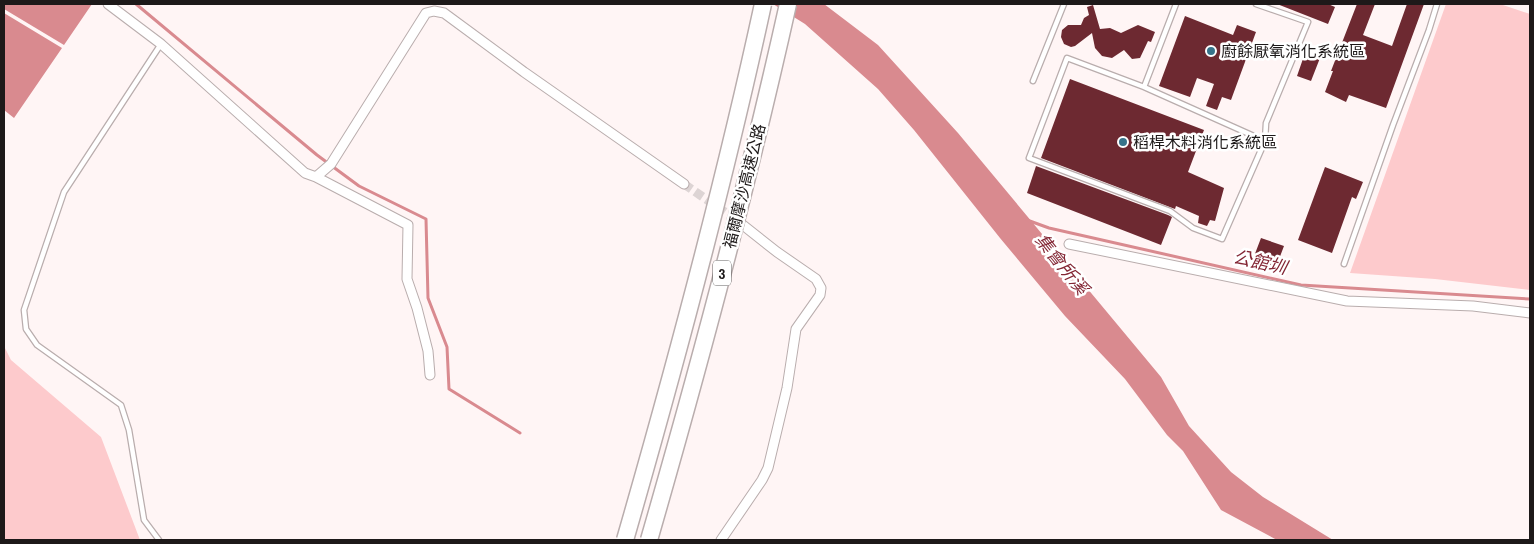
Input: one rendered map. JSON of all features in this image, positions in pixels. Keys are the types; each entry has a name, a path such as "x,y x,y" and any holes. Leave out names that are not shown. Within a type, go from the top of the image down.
{"highway":[{"name":"福爾摩沙高速公路","path":"625,540 671,379 745,89 763,4"},
{"name":"福爾摩沙高速公路","path":"648,540 690,399 768,97 788,4"}],"street":[{"path":"108,4 161,44 305,173 408,225 407,280 426,342 430,375"},
{"path":"316,177 331,164 426,13 434,11 444,13 524,72 684,184"},
{"path":"721,540 762,480 768,468 787,388 796,330 820,295 821,288 816,279 732,217"},
{"path":"1069,244 1347,301 1473,306 1530,313"}],"lane":[{"path":"1032,81 1064,4"},
{"path":"1144,87 1176,4"},
{"path":"1256,4 1308,22 1266,123 1265,141 1222,239 1193,228 1170,211 1029,158 1067,58 1144,87 1265,141"},
{"path":"1344,264 1437,4"},
{"path":"160,540 144,520 129,430 121,405 37,345 26,329 24,310 64,192 161,44"}],"shaded area":[{"path":"1446,4 1500,4 1530,14 1530,290 1435,279 1350,273"},
{"path":"4,346 11,360 101,437 140,540 4,540"}],"water":[{"path":"4,4 92,4 64,45 4,9"},
{"name":"集會所溪","path":"773,4 824,4 878,45 958,133 1161,377 1189,426 1231,472 1263,497 1333,540 1277,540 1221,510 1183,451 1167,435 1125,379 1065,316 914,130 878,89 805,24"},
{"path":"4,13 62,48 14,118 4,110"}],"building":[{"path":"1277,4 1328,4 1335,7 1328,24"},
{"path":"1357,4 1375,4 1363,35 1392,46 1407,4 1424,4 1386,108 1349,95 1346,102 1325,92 1333,71 1331,71"},
{"path":"1093,5 1100,29 1110,28 1121,33 1138,25 1155,32 1151,42 1148,41 1140,58 1132,59 1124,50 1112,58 1102,56 1095,48 1092,33 1075,46 1071,47 1064,44 1061,37 1062,30 1068,25 1081,25 1084,18 1089,15 1087,7"},
{"name":"廚餘厭氧消化系統區","path":"1185,16 1233,35 1237,25 1256,32 1231,100 1222,97 1217,110 1206,106 1214,84 1197,78 1190,97 1159,86"},
{"path":"1305,53 1320,58 1311,81 1297,76"},
{"name":"稻桿木料消化系統區","path":"1070,79 1204,130 1188,172 1224,188 1215,221 1210,220 1207,226 1198,223 1199,216 1176,206 1175,209 1041,158"},
{"path":"1036,166 1172,217 1161,245 1027,193"},
{"path":"1325,167 1363,182 1356,199 1352,197 1332,253 1298,240"},
{"path":"1261,238 1284,246 1276,267 1253,259"}],"waterway":[{"path":"136,4 317,155 359,186 426,219 428,298 447,347 449,389 520,433"},
{"name":"公館圳","path":"1027,220 1049,228 1301,285 1530,299"}],"tunnel":[{"path":"684,184 732,217"}],"place":[{"name":"廚餘厭氧消化系統區","path":"1211,51"},
{"name":"稻桿木料消化系統區","path":"1123,142"}]}
